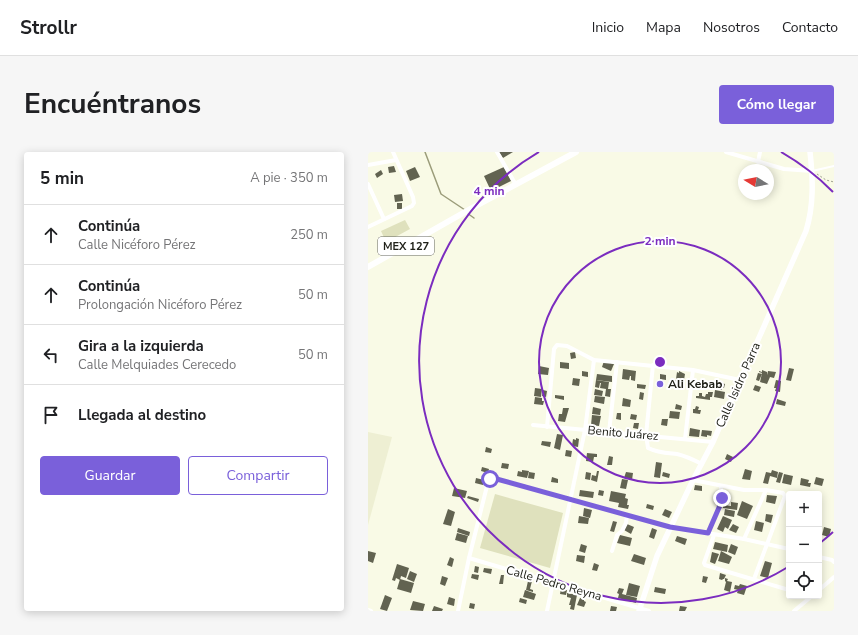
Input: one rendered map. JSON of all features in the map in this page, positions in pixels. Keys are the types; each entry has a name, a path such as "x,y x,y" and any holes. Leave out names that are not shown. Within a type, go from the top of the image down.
{"main road":[{"name":"MEX 127","path":"368,267 472,208 576,152"}],"street":[{"path":"368,227 412,206 414,203 413,197 393,152"},
{"path":"497,152 516,185"},
{"path":"726,152 784,169 812,171"},
{"path":"758,162 760,152"},
{"name":"Calle Isidro Parra","path":"639,609 657,556 692,480 713,442 806,231 810,216 812,171 810,152"},
{"path":"368,165 396,160"},
{"path":"368,184 384,219"},
{"path":"547,427 554,349 557,345 567,346 594,360 693,370 740,380"},
{"path":"547,611 585,430 594,360"},
{"path":"609,432 617,362"},
{"path":"653,365 646,436 648,448 655,452 677,454 702,464"},
{"path":"685,439 693,370"},
{"name":"Benito Juárez","path":"532,425 713,442"},
{"path":"458,611 469,558 488,482 493,478 670,527 768,543 786,548"},
{"path":"692,480 744,490 766,490 783,493 785,496 754,579"},
{"path":"708,533 721,503 720,486"},
{"path":"744,539 766,490"},
{"path":"612,551 617,535 622,531 626,523 627,515"},
{"path":"714,535 704,563 705,565 786,589"},
{"name":"Calle Pedro Reyna","path":"469,558 553,584 649,611"},
{"path":"822,558 832,560 834,562"},
{"path":"822,587 834,577"},
{"path":"794,611 808,599"}],"lane":[{"path":"812,171 834,166"}],"path":[{"path":"812,171 826,180 834,182"}],"shaded area":[{"path":"405,220 410,229 386,242 381,231"},
{"path":"368,432 392,437 368,525"},
{"path":"495,494 563,513 550,568 480,548"}],"building":[{"path":"499,152 513,152 503,158"},
{"path":"394,166 396,172 389,173 388,167"},
{"path":"415,167 420,177 410,181 406,171"},
{"path":"504,167 511,181 491,191 484,176"},
{"path":"381,170 383,174 377,178 375,174"},
{"path":"402,194 403,201 395,202 394,195"},
{"path":"397,203 402,203 402,209 397,209"},
{"path":"575,352 576,358 571,359 570,353"},
{"path":"604,361 614,364 611,371 602,367"},
{"path":"560,362 569,363 569,369 560,368"},
{"path":"539,366 549,368 548,375 538,374"},
{"path":"789,368 794,369 791,381 786,380"},
{"path":"623,369 636,371 635,381 631,380 631,376 629,380 622,379"},
{"path":"762,370 767,372 767,375 768,371 776,372 774,378 770,377 767,384 760,382 762,373 759,371 762,372"},
{"path":"582,371 588,372 588,377 582,376"},
{"path":"679,371 685,374 684,380 676,379 677,372 679,373"},
{"path":"758,373 762,374 759,381 756,380"},
{"path":"597,374 612,376 612,382 596,380"},
{"path":"660,374 666,375 666,380 660,379"},
{"path":"573,378 580,379 579,386 572,385"},
{"path":"596,380 609,382 608,389 611,389 610,397 605,396 606,389 600,388 601,383 599,388 595,387"},
{"path":"674,380 678,381 677,388 673,388"},
{"path":"776,380 781,381 780,392 775,391 776,388 774,388"},
{"path":"719,382 725,384 722,390 718,390"},
{"path":"637,384 646,385 645,389 637,388"},
{"path":"755,385 761,387 759,392 753,390"},
{"path":"535,388 542,389 541,397 534,396"},
{"path":"595,389 603,391 602,396 594,395"},
{"path":"543,390 547,391 546,397 542,396"},
{"path":"715,390 725,392 724,399 714,397"},
{"path":"640,392 644,393 643,400 639,399"},
{"path":"708,392 713,392 710,400 696,398 696,396 699,396 699,393 702,393 702,396 705,397"},
{"path":"555,395 564,396 564,400 555,398"},
{"path":"595,396 605,397 604,404 594,402"},
{"path":"535,397 542,398 542,401 544,401 543,405 534,404"},
{"path":"623,398 631,400 630,407 622,406"},
{"path":"777,399 786,402 785,406 776,404"},
{"path":"676,404 682,406 681,410 675,409"},
{"path":"696,406 699,407 698,410 701,410 700,414 693,413 693,409 695,409"},
{"path":"593,407 601,409 600,415 592,414"},
{"path":"563,408 569,408 565,422 558,421 559,414 562,414"},
{"path":"670,411 680,412 679,419 669,418"},
{"path":"617,413 621,413 621,420 616,419"},
{"path":"631,414 637,415 636,420 630,419"},
{"path":"592,415 601,416 599,426 591,425"},
{"path":"662,419 668,419 667,426 661,425"},
{"path":"634,423 639,423 638,429 633,428"},
{"path":"690,428 700,430 699,437 689,436"},
{"path":"702,430 712,431 711,436 701,436"},
{"path":"557,434 563,435 560,450 554,448"},
{"path":"576,438 579,439 578,447 572,446 573,439 576,440"},
{"path":"542,441 551,442 550,447 541,445"},
{"path":"486,447 492,449 491,453 485,452"},
{"path":"566,450 572,451 571,457 565,456"},
{"path":"587,453 597,454 597,457 594,457 593,462 586,461"},
{"path":"727,454 733,457 731,462 725,459"},
{"path":"609,456 613,457 612,465 607,465"},
{"path":"656,462 662,463 660,478 654,477"},
{"path":"502,463 509,464 508,469 501,468"},
{"path":"482,467 489,469 488,473 481,471"},
{"path":"745,469 752,471 750,480 742,479"},
{"path":"522,470 529,471 527,478 517,476 518,471 522,472"},
{"path":"772,470 778,472 777,478 770,476 768,484 763,483 766,472 771,473"},
{"path":"597,471 599,471 597,482 591,480 592,475 596,476"},
{"path":"529,472 535,473 534,479 528,478"},
{"path":"586,472 591,473 590,480 585,479"},
{"path":"626,472 633,473 632,480 624,478"},
{"path":"663,472 670,474 669,478 662,476"},
{"path":"779,472 783,473 780,483 776,482"},
{"path":"784,474 793,476 791,485 782,483"},
{"path":"552,477 558,479 558,483 551,482"},
{"path":"816,477 824,479 822,486 814,484"},
{"path":"476,478 484,480 483,485 475,483"},
{"path":"801,478 809,480 808,483 811,483 810,487 800,485"},
{"path":"622,479 628,480 626,489 620,488"},
{"path":"695,485 702,486 702,491 694,490"},
{"path":"454,488 467,491 465,498 452,496"},
{"path":"580,490 594,492 593,498 579,496"},
{"path":"599,490 604,491 603,496 598,495"},
{"path":"611,491 626,494 625,498 628,499 627,505 629,505 628,509 618,507 619,503 609,501"},
{"path":"767,495 777,496 775,504 766,502"},
{"path":"468,496 479,499 478,502 467,498"},
{"path":"742,501 753,506 747,519 737,515"},
{"path":"731,502 738,503 737,510 723,508 723,505 731,506"},
{"path":"647,504 654,506 653,510 646,508"},
{"path":"584,508 592,510 590,518 583,516"},
{"path":"448,509 455,512 451,526 443,524"},
{"path":"665,509 672,512 669,518 662,515"},
{"path":"725,509 735,511 734,517 724,515"},
{"path":"766,514 773,515 771,523 765,521"},
{"path":"579,516 589,518 588,524 578,523"},
{"path":"723,516 732,520 728,529 725,527 723,532 717,529"},
{"path":"613,521 617,522 614,532 610,531"},
{"path":"756,521 764,523 762,532 754,530"},
{"path":"627,524 634,527 631,534 624,530"},
{"path":"733,524 739,527 736,533 729,530"},
{"path":"824,527 831,529 829,537 822,535"},
{"path":"458,528 470,532 469,536 457,532"},
{"path":"652,528 657,530 654,539 649,537"},
{"path":"457,533 468,536 466,543 455,540"},
{"path":"620,535 632,538 630,546 617,543"},
{"path":"677,536 687,539 685,545 675,541"},
{"path":"715,542 728,545 727,552 713,549"},
{"path":"581,544 587,546 585,553 579,551"},
{"path":"731,544 738,547 735,555 728,552"},
{"path":"368,551 376,553 373,563 368,561"},
{"path":"721,551 732,557 729,564 718,561"},
{"path":"712,552 719,554 715,564 710,562"},
{"path":"634,554 646,558 644,565 631,561"},
{"path":"577,555 585,556 584,563 576,561"},
{"path":"450,557 454,559 452,567 447,565"},
{"path":"765,561 772,563 768,578 760,576"},
{"path":"594,563 599,565 597,571 592,570"},
{"path":"397,564 409,568 406,578 401,576 400,580 396,578 395,581 392,580"},
{"path":"475,566 479,567 478,573 474,572"},
{"path":"484,568 492,569 491,574 483,572"},
{"path":"410,571 417,574 414,582 407,579"},
{"path":"720,573 726,575 722,580 719,579"},
{"path":"472,574 479,575 478,580 471,578"},
{"path":"501,575 504,575 503,584 499,584"},
{"path":"442,576 448,578 445,586 440,584"},
{"path":"703,576 708,577 706,583 702,582"},
{"path":"725,578 728,579 727,581 732,582 730,592 724,590 726,582"},
{"path":"400,579 414,583 411,593 397,589"},
{"path":"528,581 532,581 530,589 533,590 533,592 526,590"},
{"path":"629,583 640,586 637,597 626,595"},
{"path":"740,584 747,586 744,595 737,593 738,590 734,589 735,585 739,586"},
{"path":"655,587 666,589 665,594 654,592"},
{"path":"619,588 624,589 622,594 637,598 636,603 618,598 619,594 617,593"},
{"path":"561,589 567,590 566,595 560,594"},
{"path":"525,590 536,594 534,600 523,597"},
{"path":"567,593 577,595 574,610 570,609 571,605 569,605 571,598 567,597"},
{"path":"385,595 392,598 387,611 380,609"},
{"path":"449,597 455,599 454,606 447,604"},
{"path":"520,598 527,600 526,604 519,602"},
{"path":"580,598 584,599 586,602 584,607 577,605"},
{"path":"413,601 425,604 423,611 410,610"},
{"path":"470,603 475,604 474,609 469,608"},
{"path":"434,606 443,609 442,611 432,611"},
{"path":"611,606 617,607 616,611 610,611"},
{"path":"680,606 687,607 685,611 679,611"}],"waterway":[{"path":"425,152 441,194 465,210"},
{"path":"467,213 474,218"}],"place":[{"name":"Ali Kebab","path":"660,384"}],"route":[{"path":"490,479 493,478 670,527 708,533 722,498"}]}
